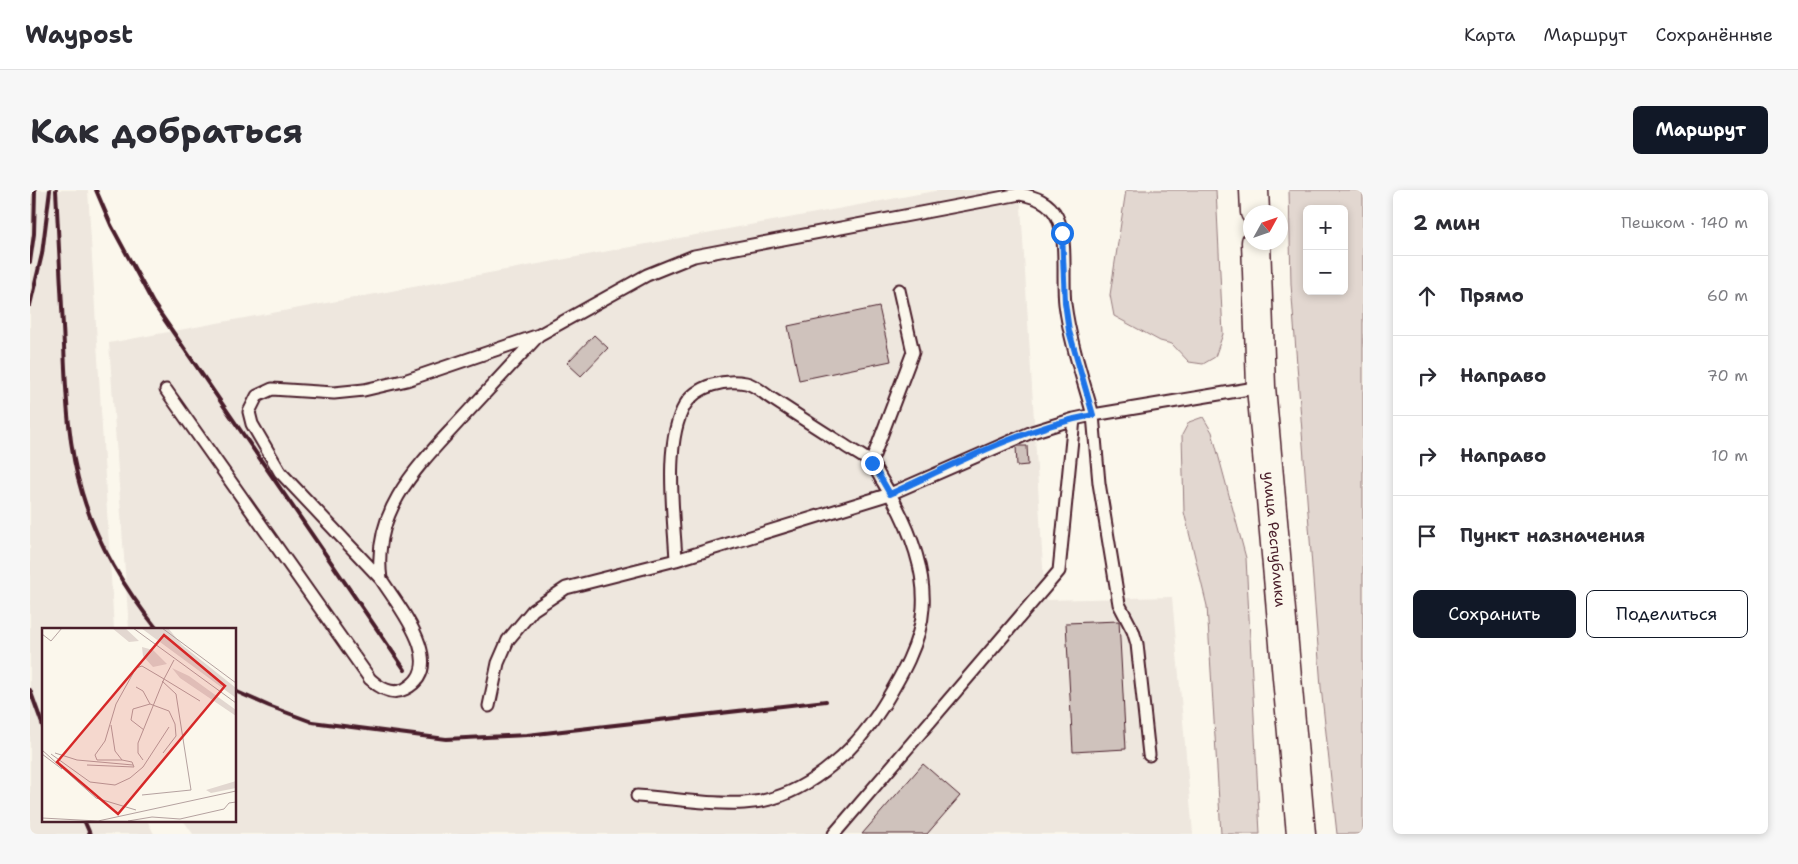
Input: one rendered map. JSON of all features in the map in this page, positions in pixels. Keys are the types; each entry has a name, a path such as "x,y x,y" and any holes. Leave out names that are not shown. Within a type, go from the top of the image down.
{"main road":[{"path":"1254,190 1255,205"},
{"name":"улица Республики","path":"1256,250 1262,387 1301,834"}],"lane":[{"path":"166,390 370,680 385,690 401,692 419,676 423,664 422,649 415,632 381,579 280,472 252,424 249,412 256,396 272,389 334,393 364,390 407,380 539,335 624,287 671,264 694,256 1020,194 1036,197 1048,205 1057,217 1062,233 1065,302 1069,331 1093,415 1099,483 1119,604 1133,631 1137,644 1149,755"},
{"path":"872,463 913,352 899,290"},
{"path":"381,579 379,562 383,530 402,488 420,464 539,335"},
{"path":"637,796 744,803 776,798 801,787 826,769 851,746 876,716 897,684 917,639 923,610 923,578 915,550 890,494 872,463 749,384 722,381 699,391 686,404 675,428 672,459 676,560"},
{"path":"489,706 498,663 508,640 532,610 566,588 676,560 890,494 1016,439 1074,419 1262,387"},
{"path":"834,834 1059,571 1074,419"}],"shaded area":[{"path":"30,190 88,190 114,628 42,628 42,822 148,822 154,834 30,834"},
{"path":"940,190 1020,190 1045,600 1172,597 1193,834 193,834 184,822 236,822 236,628 129,628 109,343"},
{"path":"1126,190 1216,190 1223,334 1215,357 1203,364 1189,362 1172,344 1160,341 1114,316 1110,295"},
{"path":"1289,190 1363,190 1363,834 1337,834 1321,687 1291,284"},
{"path":"1203,417 1212,432 1246,558 1260,834 1221,834 1207,606 1184,512 1182,435 1189,422"}],"building":[{"path":"879,307 891,361 799,380 788,326"},
{"path":"594,335 608,348 581,376 567,363"},
{"path":"1016,446 1027,446 1028,465 1017,466"},
{"path":"1119,621 1126,749 1073,752 1066,623"},
{"path":"923,764 960,796 927,834 862,834"}],"railway":[{"path":"30,262 34,234 35,190"},
{"path":"30,305 42,254 50,190"},
{"path":"56,190 67,401 77,475 88,512 104,548 133,598 156,628"},
{"path":"96,190 111,225 153,303 405,670"},
{"path":"30,690 42,723"},
{"path":"236,691 312,722 446,739 527,735 826,701"},
{"path":"85,822 90,834"}],"route":[{"path":"872,463 890,494 966,459 1032,432 1093,415 1069,331 1065,302 1062,233"}]}
